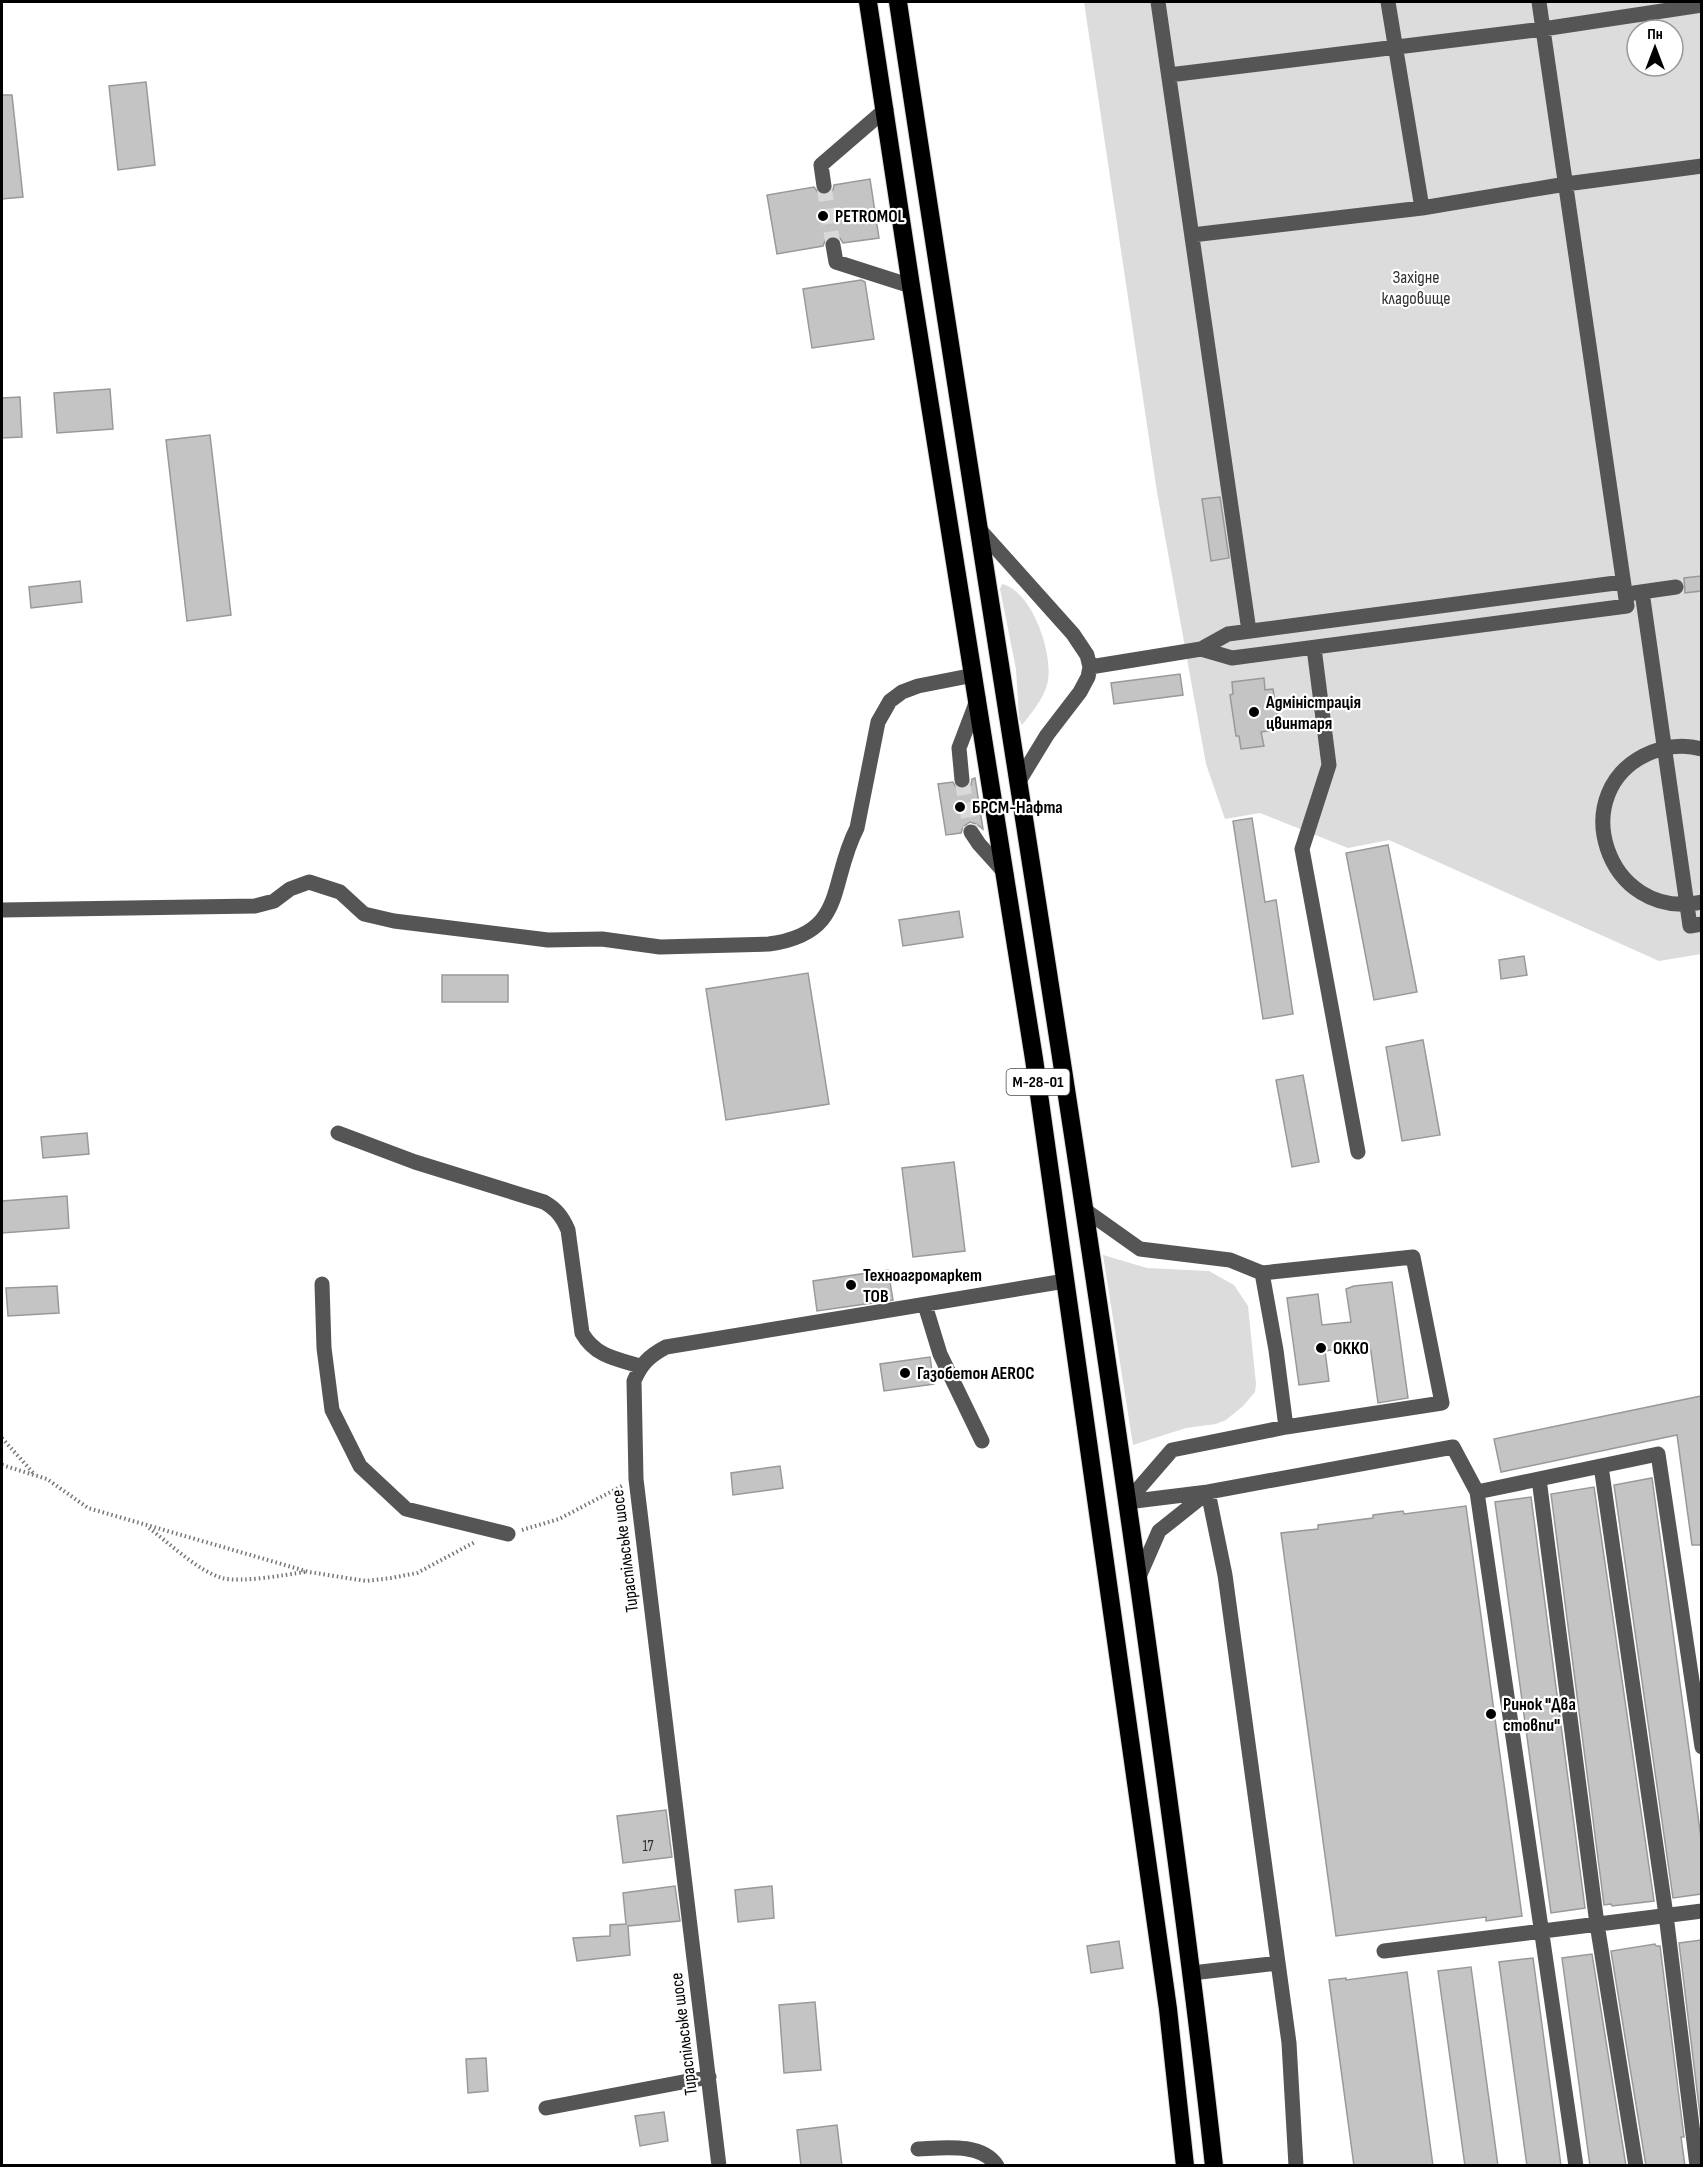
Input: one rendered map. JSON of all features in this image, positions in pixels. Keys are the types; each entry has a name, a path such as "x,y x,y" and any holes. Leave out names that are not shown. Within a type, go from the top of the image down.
{"highway":[{"name":"М-28-01","path":"868,2 1036,1069 1168,2009 1185,2166"},
{"name":"М-28-01","path":"898,2 1085,1210 1192,1973 1214,2166"}],"street":[{"path":"1158,2 1249,631"},
{"path":"1388,2 1422,208"},
{"path":"1539,2 1625,594"},
{"path":"1169,75 1543,29 1701,5"},
{"path":"824,186 821,165 886,109"},
{"path":"1191,235 1422,208 1566,184 1701,166"},
{"path":"833,245 836,262 911,286"},
{"path":"979,529 1073,634 1087,655 1090,667 1088,677 1080,692 1047,735 1019,781"},
{"path":"1090,667 1201,649 1228,634 1249,631 1676,587"},
{"path":"1641,592 1665,747 1694,904 1690,926 1701,924"},
{"path":"1201,649 1232,658 1314,648 1625,594"},
{"path":"1314,648 1329,765 1302,849 1358,1152"},
{"path":"2,910 255,906 274,901 290,889 309,882 340,892 364,914 394,921 548,940 602,939 660,947 784,942 810,931 821,922 831,908 857,828 878,723 890,701 902,692 918,686 974,675"},
{"path":"962,780 959,748 978,698"},
{"path":"1694,904 1661,903 1637,892 1618,873 1606,849 1602,824 1607,798 1620,775 1640,757 1665,747 1691,746 1701,749"},
{"path":"971,831 978,844 1006,874"},
{"path":"338,1133 416,1162 544,1202 555,1208 563,1218 568,1230 582,1333 597,1352 640,1366 652,1354 666,1347 1065,1281"},
{"path":"1085,1210 1140,1249 1230,1260 1262,1273 1413,1257 1442,1403 1286,1427 1172,1450 1127,1502"},
{"path":"1262,1273 1276,1350 1286,1427"},
{"path":"322,1284 324,1347 332,1410 360,1466 406,1509 508,1534"},
{"path":"926,1305 940,1354 982,1441"},
{"name":"Тираспільське шосе","path":"640,1366 634,1381 636,1479 719,2166"},
{"path":"1127,1502 1208,1492 1453,1447 1477,1492 1576,2166"},
{"path":"1477,1492 1658,1454 1701,1747"},
{"path":"1601,1466 1666,1915 1697,2166"},
{"path":"1539,1479 1597,1924 1636,2166"},
{"path":"1138,1580 1159,1531 1208,1492"},
{"path":"1208,1492 1225,1575 1289,2043 1296,2166"},
{"path":"1384,1951 1701,1911"},
{"path":"1192,1973 1278,1963"},
{"path":"546,2108 709,2077"},
{"path":"918,2149 971,2150 987,2156 997,2166"}],"path":[{"path":"2,1438 35,1476"},
{"path":"2,1465 47,1479 88,1508 309,1572 366,1581 391,1578 417,1573 478,1541"},
{"path":"508,1534 559,1519 636,1479"},
{"path":"146,1525 202,1568 222,1578 245,1579 309,1572"}],"green space":[{"name":"Західне кладовище","path":"1084,2 1701,2 1701,954 1659,961 1389,840 1348,848 1260,813 1225,819 1206,764 1157,492"},
{"path":"1002,584 1013,589 1032,612 1048,658 1047,685 1036,706 1022,725 1019,719 1016,669 1000,589"},
{"path":"1103,1255 1147,1268 1209,1271 1234,1285 1248,1306 1256,1384 1255,1392 1243,1406 1226,1420 1216,1424 1186,1428 1133,1445"}],"building":[{"path":"146,82 155,165 118,170 109,86"},
{"path":"2,95 12,95 23,197 2,199"},
{"name":"PETROMOL","path":"870,179 879,238 843,243 840,238 832,235 826,238 823,246 777,254 767,195 814,187 820,195 826,195 833,190 834,185"},
{"path":"861,280 865,282 874,339 812,348 803,289"},
{"path":"110,389 113,429 57,433 54,393"},
{"path":"20,397 22,437 2,438 2,398"},
{"path":"210,435 231,615 187,621 166,440"},
{"path":"1220,497 1229,558 1211,561 1202,499"},
{"path":"1701,576 1701,591 1685,593 1684,578"},
{"path":"80,581 82,602 31,608 29,587"},
{"path":"1180,674 1183,695 1114,704 1111,683"},
{"name":"Адміністрація цвинтаря","path":"1264,678 1265,690 1273,689 1279,729 1261,732 1264,746 1241,749 1239,736 1236,736 1230,695 1233,694 1232,682"},
{"name":"БРСМ-Нафта","path":"975,778 983,829 970,822 963,827 961,833 946,835 938,784 953,782 957,789 963,790 971,785 972,779"},
{"path":"1252,818 1265,902 1276,900 1293,1014 1263,1019 1233,821"},
{"path":"1388,845 1417,992 1374,1000 1346,853"},
{"path":"959,911 963,937 903,946 899,920"},
{"path":"1524,956 1527,975 1501,979 1499,960"},
{"path":"808,973 829,1104 726,1120 706,989"},
{"path":"442,975 508,975 508,1002 442,1002"},
{"path":"1423,1040 1440,1135 1402,1141 1386,1047"},
{"path":"1303,1075 1319,1162 1292,1167 1276,1080"},
{"path":"87,1133 89,1154 43,1158 41,1137"},
{"path":"954,1162 965,1251 913,1257 902,1168"},
{"path":"67,1196 69,1228 2,1233 2,1201"},
{"path":"888,1270 893,1300 817,1311 813,1281"},
{"name":"ОККО","path":"1392,1282 1408,1398 1378,1403 1370,1345 1325,1351 1329,1381 1299,1385 1287,1298 1318,1294 1322,1325 1351,1322 1346,1289"},
{"path":"57,1286 59,1313 8,1316 6,1288"},
{"path":"930,1357 934,1384 884,1391 880,1364"},
{"path":"1701,1396 1701,1545 1692,1545 1677,1435 1501,1472 1494,1439"},
{"path":"780,1466 783,1488 733,1495 731,1473"},
{"path":"1652,1478 1701,1838 1701,1894 1673,1898 1614,1485"},
{"path":"1594,1487 1654,1901 1612,1906 1611,1904 1604,1905 1551,1494"},
{"path":"1531,1497 1585,1908 1551,1913 1495,1502"},
{"path":"1466,1506 1522,1916 1486,1921 1486,1917 1336,1936 1281,1533 1318,1529 1318,1525 1373,1518 1373,1515 1403,1511 1404,1514"},
{"path":"666,1810 672,1857 623,1863 617,1816"},
{"path":"675,1886 680,1921 628,1926 630,1955 577,1961 573,1938 610,1936 610,1925 626,1924 623,1893"},
{"path":"772,1886 774,1918 738,1922 735,1890"},
{"path":"1701,1940 1701,2123 1679,1943"},
{"path":"1119,1941 1123,1968 1091,1973 1087,1946"},
{"path":"1655,1944 1660,1946 1684,2137 1681,2137 1685,2166 1646,2166 1611,1951"},
{"path":"1592,1954 1626,2166 1590,2166 1562,1958"},
{"path":"1533,1958 1561,2166 1527,2166 1499,1962"},
{"path":"1471,1967 1498,2166 1465,2166 1438,1971"},
{"path":"1407,1972 1433,2166 1354,2166 1329,1980"},
{"path":"815,2002 821,2070 784,2073 779,2005"},
{"path":"486,2058 488,2091 468,2093 466,2059"},
{"path":"664,2112 668,2141 640,2146 635,2116"},
{"path":"837,2125 842,2166 801,2166 797,2130"}],"tunnel":[{"path":"824,186 833,245"},
{"path":"962,780 971,832"}],"place":[{"name":"PETROMOL","path":"823,216"},
{"name":"Адміністрація цвинтаря","path":"1254,712"},
{"name":"БРСМ-Нафта","path":"960,807"},
{"name":"Техноагромаркет ТОВ","path":"851,1285"},
{"name":"ОККО","path":"1321,1348"},
{"name":"Газобетон AEROC","path":"905,1373"},
{"name":"Ринок \"Два стовпи\"","path":"1491,1714"}]}
